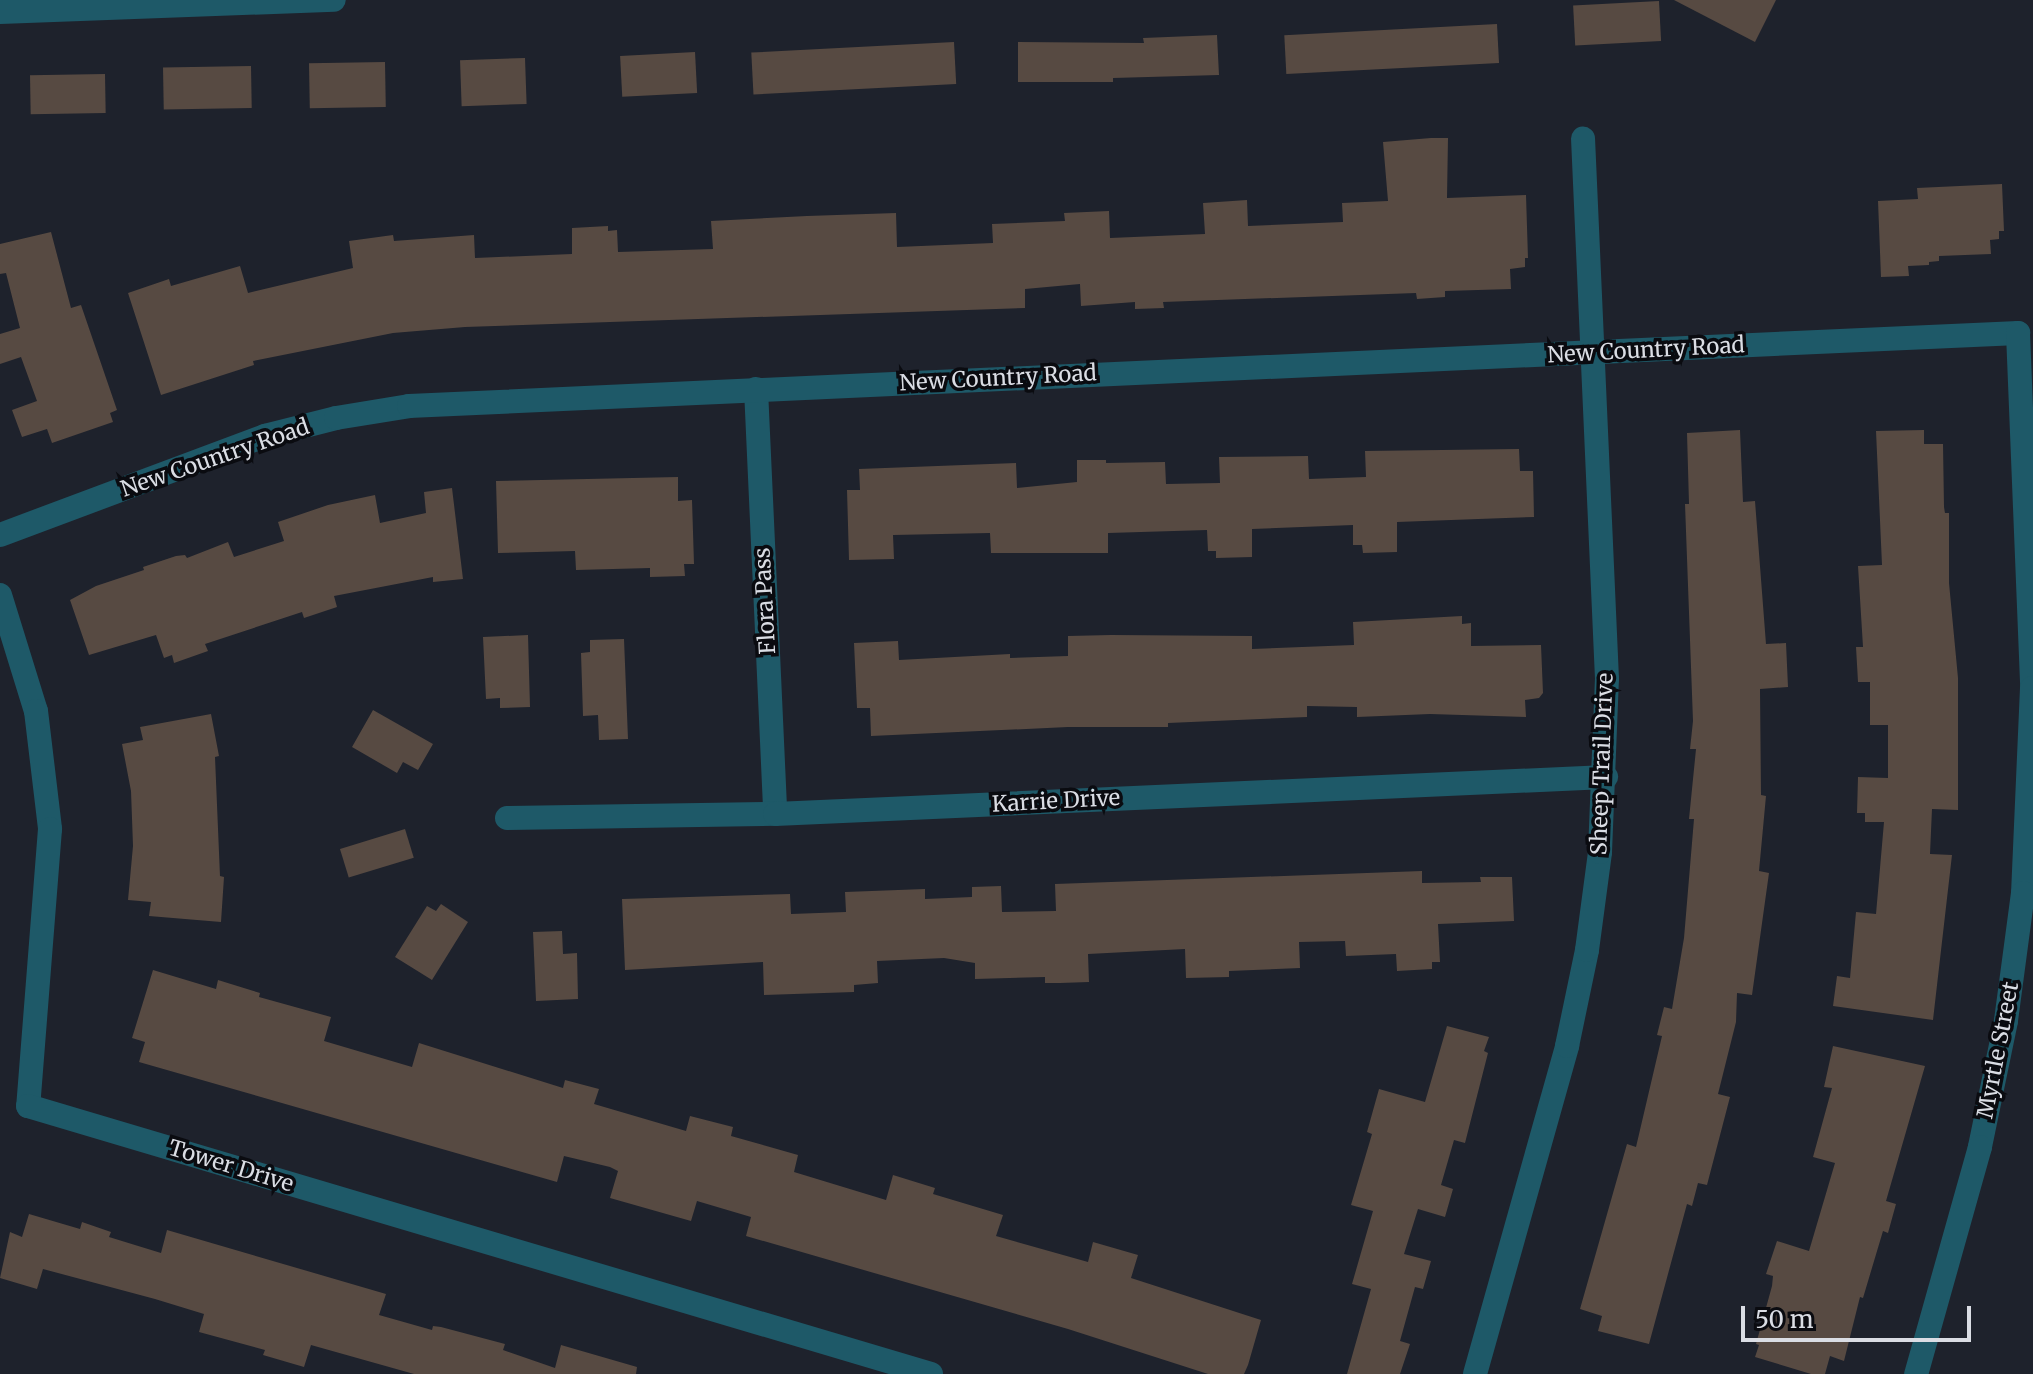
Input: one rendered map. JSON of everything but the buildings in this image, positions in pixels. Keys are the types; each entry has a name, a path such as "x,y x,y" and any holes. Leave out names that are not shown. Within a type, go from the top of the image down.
{"street":[{"path":"0,12 334,0"},
{"name":"Sheep Trail Drive","path":"1475,1374 1567,1046 1587,950 1606,777 1607,679 1583,139"},
{"name":"New Country Road","path":"0,535 265,436 336,418 469,402 2018,333"},
{"name":"Myrtle Street","path":"1916,1374 1980,1147 2006,1021 2023,893 2032,688 2018,333"},
{"name":"Flora Pass","path":"756,389 775,814"},
{"name":"Tower Drive","path":"0,595 36,711 50,829 28,1106 931,1374"},
{"name":"Karrie Drive","path":"507,818 775,814 1606,777"}]}
